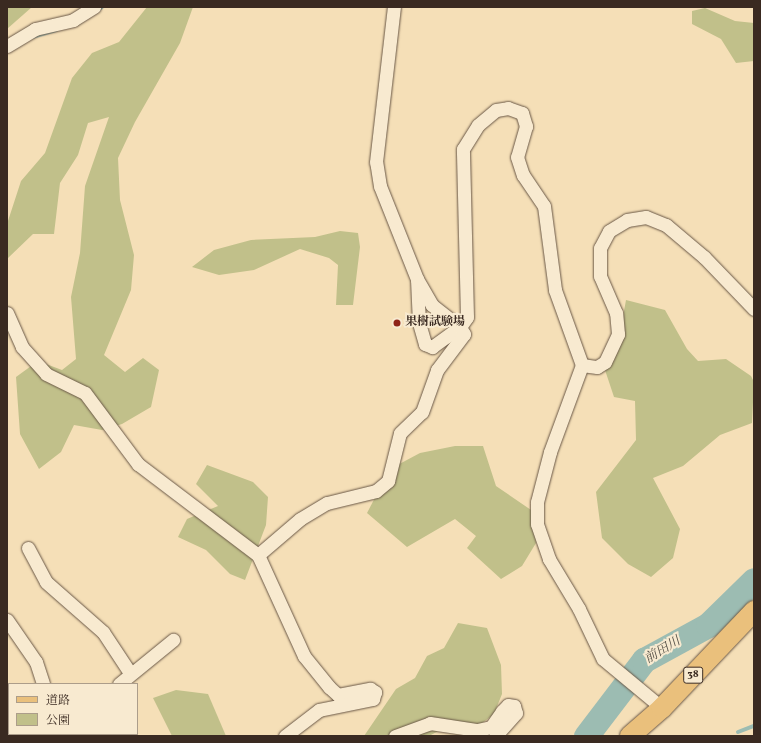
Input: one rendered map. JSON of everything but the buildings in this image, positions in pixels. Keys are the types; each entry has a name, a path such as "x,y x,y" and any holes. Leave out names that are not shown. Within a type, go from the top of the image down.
{"main road":[{"name":"38","path":"630,736 662,708 754,611"}],"street":[{"path":"7,46 35,29 73,20 94,7"},
{"path":"258,555 300,519 327,503 376,491 388,482 400,433 422,412 437,370 464,334 460,327 432,305 417,280 380,186 376,162 394,7"},
{"path":"417,280 419,323 425,344 432,347 460,327 467,317 463,149 478,125 496,110 508,108 522,113 526,126 517,156 523,175 544,206 555,290 582,365 550,452 537,502 537,524 549,559 579,609 594,644 604,659 622,676 662,708"},
{"path":"582,365 597,366 606,362 618,334 616,313 600,276 600,248 609,231 627,220 646,217 666,225 704,257 754,309"},
{"path":"7,313 22,347 46,374 84,393 138,464 258,555 304,656 329,687 338,694 370,688 375,692 373,699 319,710 285,736"},
{"path":"28,548 46,582 103,632 130,673"},
{"path":"7,620 36,662 43,683"},
{"path":"120,683 130,673 173,640"},
{"path":"395,736 430,723 477,730 491,727 502,710 508,705 514,706 516,713 496,736"}],"green space":[{"path":"7,7 32,7 7,29"},
{"path":"147,7 193,7 180,43 135,122 118,158 120,200 134,255 131,290 104,355 125,372 143,358 159,370 151,407 122,424 102,430 74,425 61,452 39,469 20,434 16,377 38,361 62,370 76,359 71,297 80,253 85,186 109,117 88,123 78,155 60,183 54,234 33,234 7,259 7,224 21,181 45,153 72,78 92,53 119,42"},
{"path":"705,8 735,21 754,23 754,61 736,63 721,39 692,24 692,11"},
{"path":"340,231 358,233 360,247 353,305 336,305 338,265 329,258 300,249 254,270 219,275 192,267 214,250 251,240 315,237"},
{"path":"626,300 665,310 687,349 698,361 726,359 751,376 754,382 752,423 720,435 683,466 653,478 680,529 673,558 651,577 628,564 602,538 596,492 636,440 635,401 614,397 603,364 619,339"},
{"path":"455,446 483,446 496,486 534,512 536,543 522,566 501,579 467,548 476,536 455,519 407,547 367,513 390,469 420,453"},
{"path":"207,465 253,482 268,497 266,525 245,580 230,574 206,550 178,537 187,519 218,506 196,484"},
{"path":"458,623 487,628 501,665 502,694 494,714 472,731 446,727 429,736 364,736 396,689 415,678 427,656 444,648"},
{"path":"176,690 208,694 226,736 172,736 153,698"}],"waterway":[{"path":"76,24 102,7"},
{"path":"32,37 56,30"},
{"name":"前田川","path":"586,736 644,660 708,625 754,580"},
{"path":"738,732 754,726"}],"place":[{"name":"果樹試験場","path":"397,323"}]}
